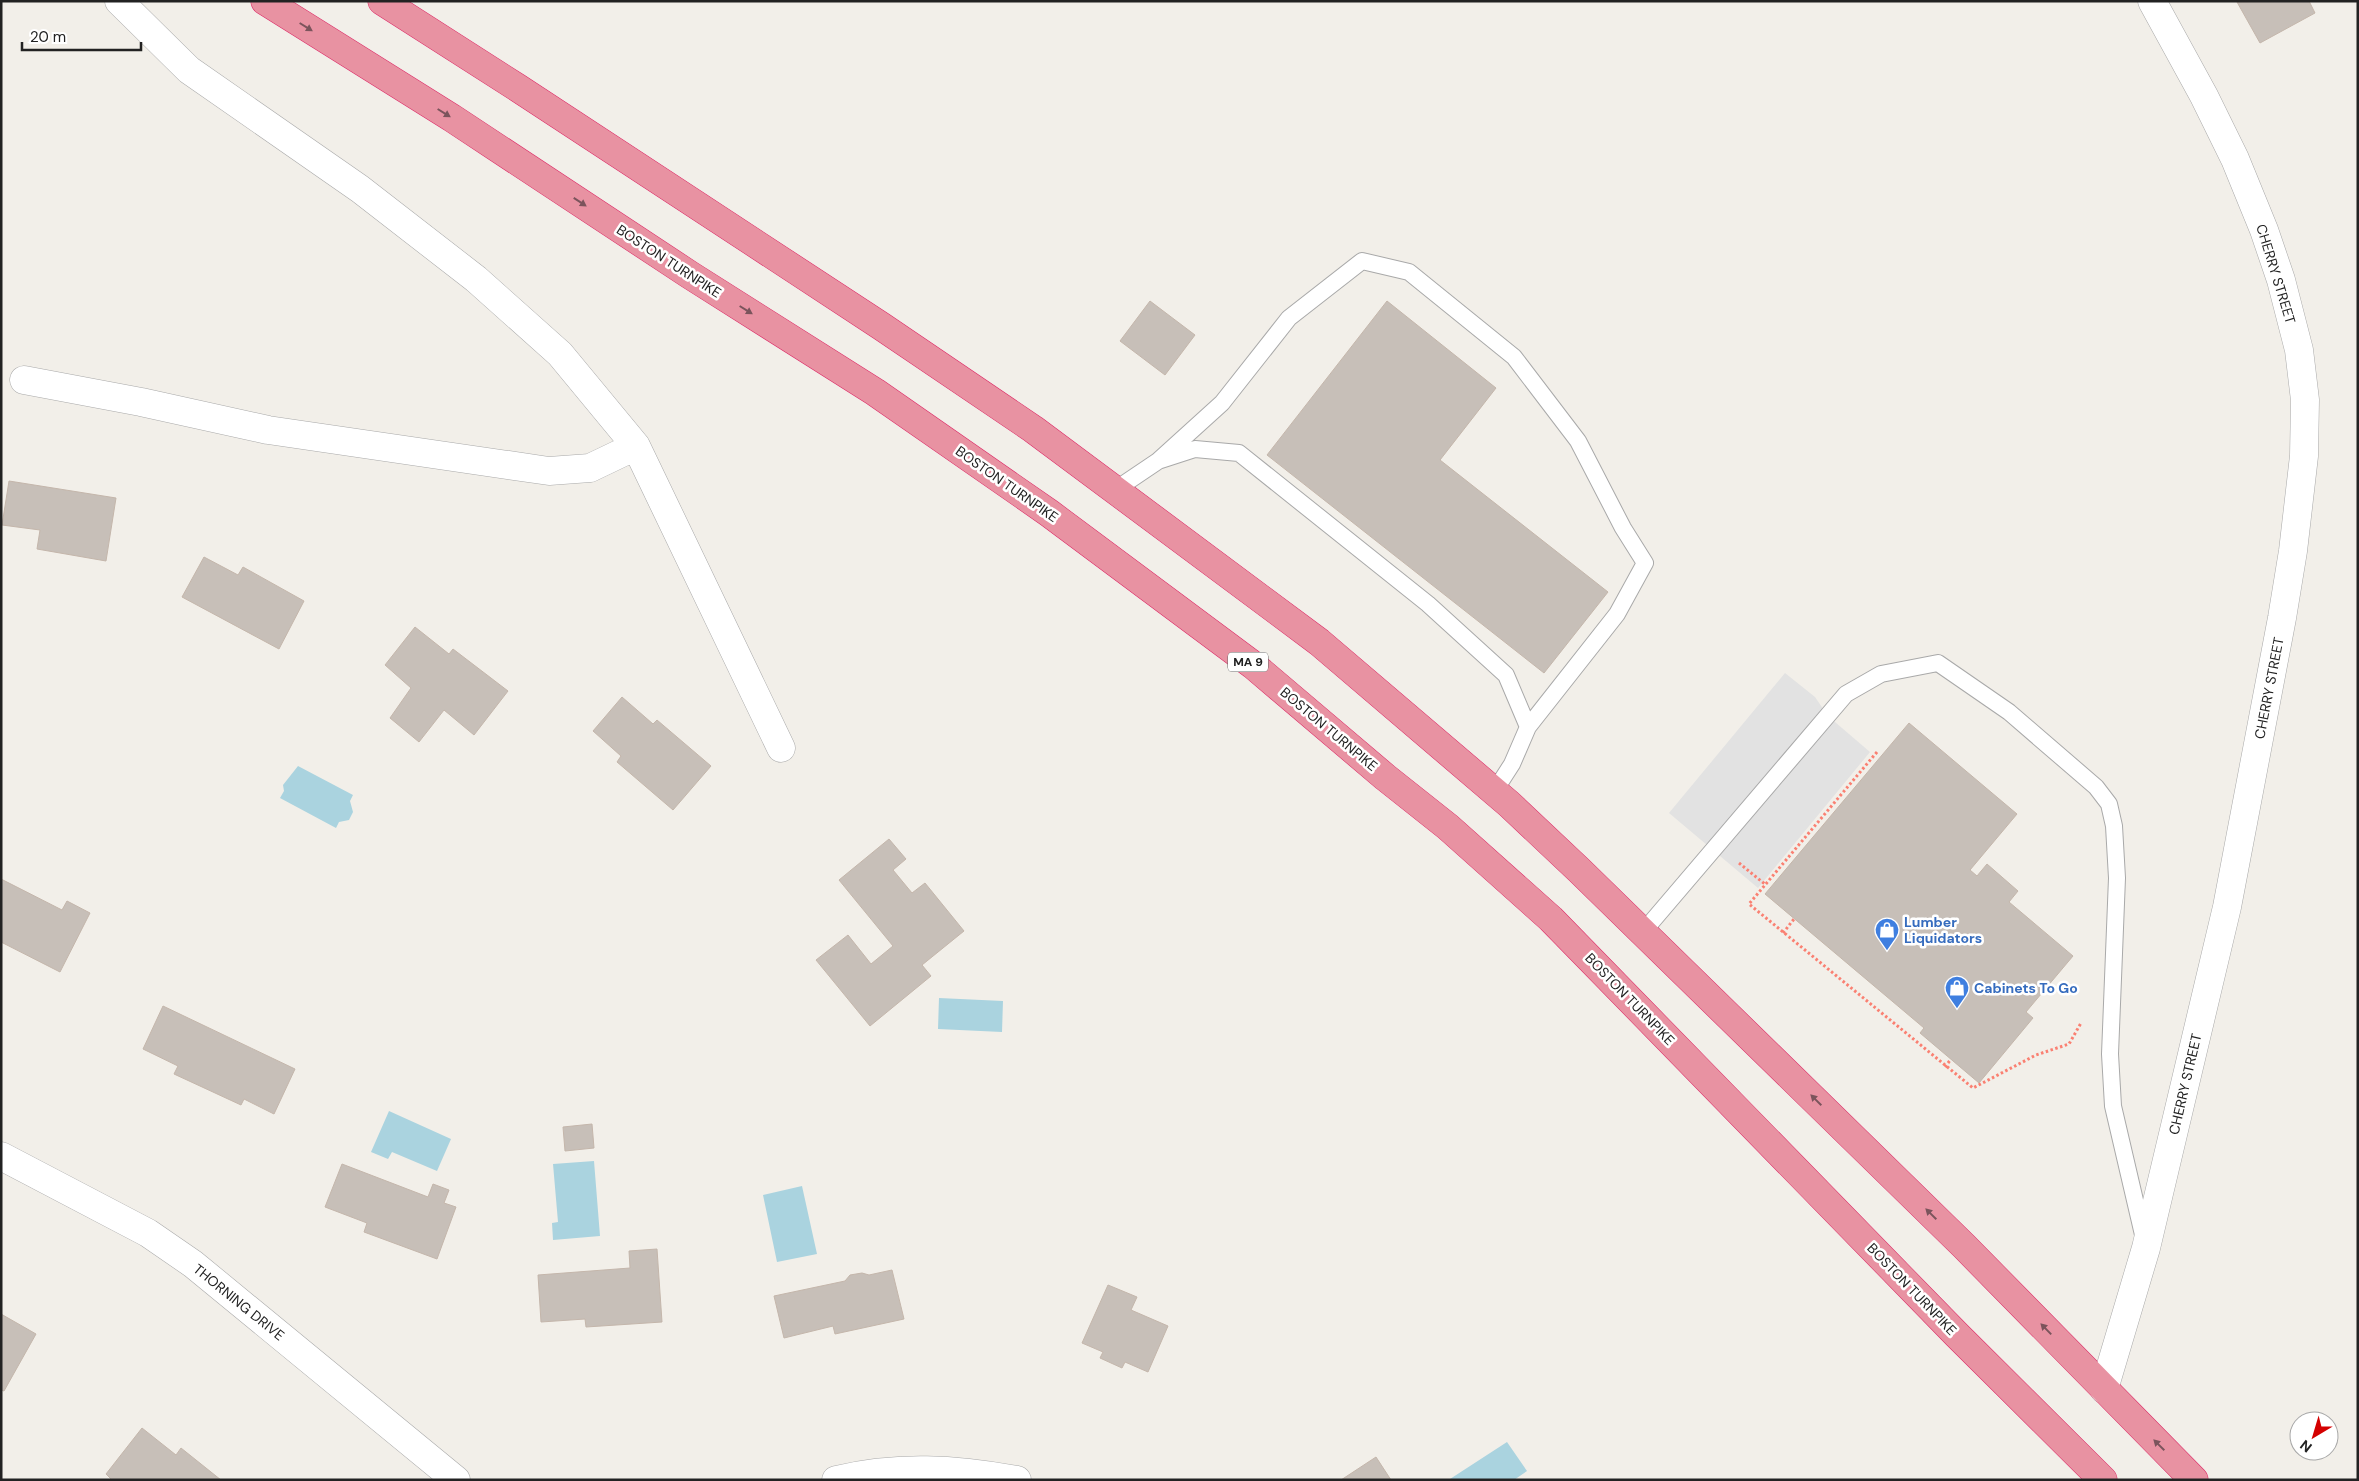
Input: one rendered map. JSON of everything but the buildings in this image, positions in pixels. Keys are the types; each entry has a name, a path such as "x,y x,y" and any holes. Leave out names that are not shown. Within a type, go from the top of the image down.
{"highway":[{"name":"BOSTON TURNPIKE","path":"265,1 452,118 690,275 875,392 1049,513 1253,665 1454,832 1551,920 1957,1335 2103,1480"},
{"path":"382,1 881,326 1033,429 1318,642 1494,792 1643,932 1943,1225 2194,1480"}],"street":[{"path":"119,1 189,70 360,189 476,279 560,354 636,446 782,748"},
{"name":"CHERRY STREET","path":"2104,1389 2146,1248 2227,907 2294,551 2304,456 2305,400 2299,350 2281,280 2264,230 2235,159 2152,1"},
{"path":"24,380 141,402 268,430 549,471 590,468 636,446"},
{"name":"THORNING DRIVE","path":"1,1156 148,1233 187,1260 456,1480"},
{"path":"836,1480 854,1476 910,1470 966,1471 1017,1480"}],"lane":[{"path":"1115,490 1158,461 1222,403 1289,318 1362,261 1409,272 1514,357 1578,441 1623,528 1645,563 1617,614 1528,727 1512,764 1494,792"},
{"path":"1158,461 1195,449 1239,453 1428,604 1506,674 1528,727"},
{"path":"1643,932 1846,694 1881,674 1938,664 2009,712 2096,787 2109,804 2114,826 2117,878 2110,1054 2113,1106 2146,1248"}],"path":[{"path":"1877,752 1749,904 1945,1067 1973,1088 2036,1055 2068,1044 2097,993 2114,980"},
{"path":"1783,933 1794,919"},
{"path":"1945,1067 1951,1059"}],"shaded area":[{"path":"1785,673 1815,697 1828,716 1870,752 1758,888 1669,813"}],"water":[{"path":"298,766 353,795 350,801 353,812 349,820 339,822 336,828 280,798 284,791 283,785"},
{"path":"939,998 1003,1001 1002,1032 938,1029"},
{"path":"389,1111 451,1139 437,1171 392,1152 388,1159 371,1152"},
{"path":"594,1161 600,1236 553,1240 552,1223 558,1222 553,1164"},
{"path":"802,1186 817,1254 777,1262 763,1195"},
{"path":"1507,1442 1527,1471 1514,1480 1450,1479"}],"place":[{"name":"Lumber Liquidators","path":"1887,951"},
{"name":"Cabinets To Go","path":"1957,1009"}]}
